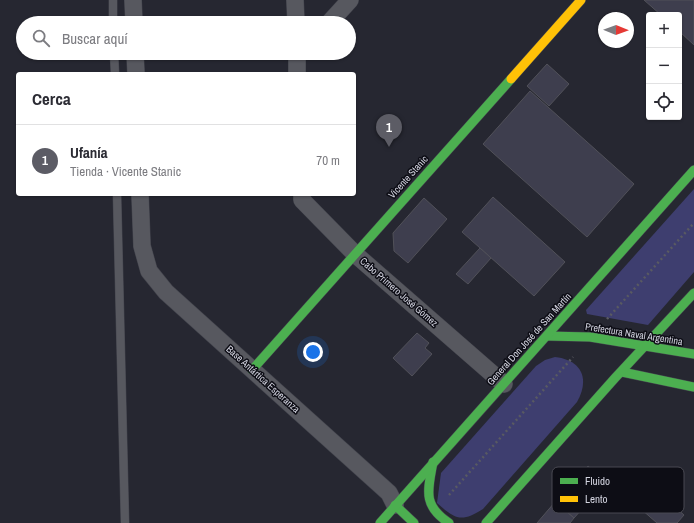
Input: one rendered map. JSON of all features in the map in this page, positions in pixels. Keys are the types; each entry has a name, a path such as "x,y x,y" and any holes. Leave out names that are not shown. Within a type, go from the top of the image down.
{"street":[{"path":"133,0 134,16"},
{"path":"295,0 296,16"},
{"path":"335,16 350,0"},
{"name":"Vicente Stanic","path":"252,370 581,0"},
{"path":"135,60 136,72"},
{"name":"General Don José de San Martín","path":"380,523 694,170"},
{"name":"Base Antártica Esperanza","path":"140,196 142,246 149,271 166,292 389,493 395,505"},
{"name":"Cabo Primero José Gómez","path":"302,196 302,200 355,254 504,384"},
{"path":"486,523 645,345 694,293"},
{"name":"Prefectura Naval Argentina","path":"547,336 590,337 694,354"},
{"path":"622,372 694,387"},
{"path":"433,462 428,495 431,507 439,517 449,523"},
{"path":"395,505 414,523"}],"lane":[{"path":"113,0 114,16"},
{"path":"114,60 115,72"},
{"path":"117,196 125,523"}],"path":[{"path":"434,512 686,230 694,223"}],"shaded area":[{"path":"694,189 694,272 648,325 587,314 586,310"},
{"path":"555,357 572,362 581,372 583,386 577,402 483,509 464,517 454,516 449,513 437,503 441,473 536,366 545,360"}],"building":[{"path":"644,0 694,0 694,45 682,34 682,12 658,12"},
{"path":"547,64 569,84 549,106 527,86"},
{"path":"530,91 634,184 587,237 483,144"},
{"path":"493,197 565,262 534,296 462,232"},
{"path":"424,198 447,219 408,263 394,251 393,233"},
{"path":"480,248 491,258 468,284 456,274"},
{"path":"417,333 429,343 425,348 432,354 412,376 393,358"},
{"path":"552,506 552,513 568,513 574,518 570,523 537,523"},
{"path":"568,513 578,513 574,518"},
{"path":"646,513 682,513 684,515 677,523 657,523"}],"traffic: fast":[{"path":"252,370 511,79"},
{"path":"380,523 694,170"},
{"path":"486,523 615,378 694,293"},
{"path":"547,336 590,337 694,354"},
{"path":"622,372 694,387"},
{"path":"433,462 429,496 434,510 449,523"},
{"path":"395,505 414,523"}],"traffic: slow":[{"path":"511,79 581,0"}],"place":[{"name":"Ufanía","path":"389,147"}]}
